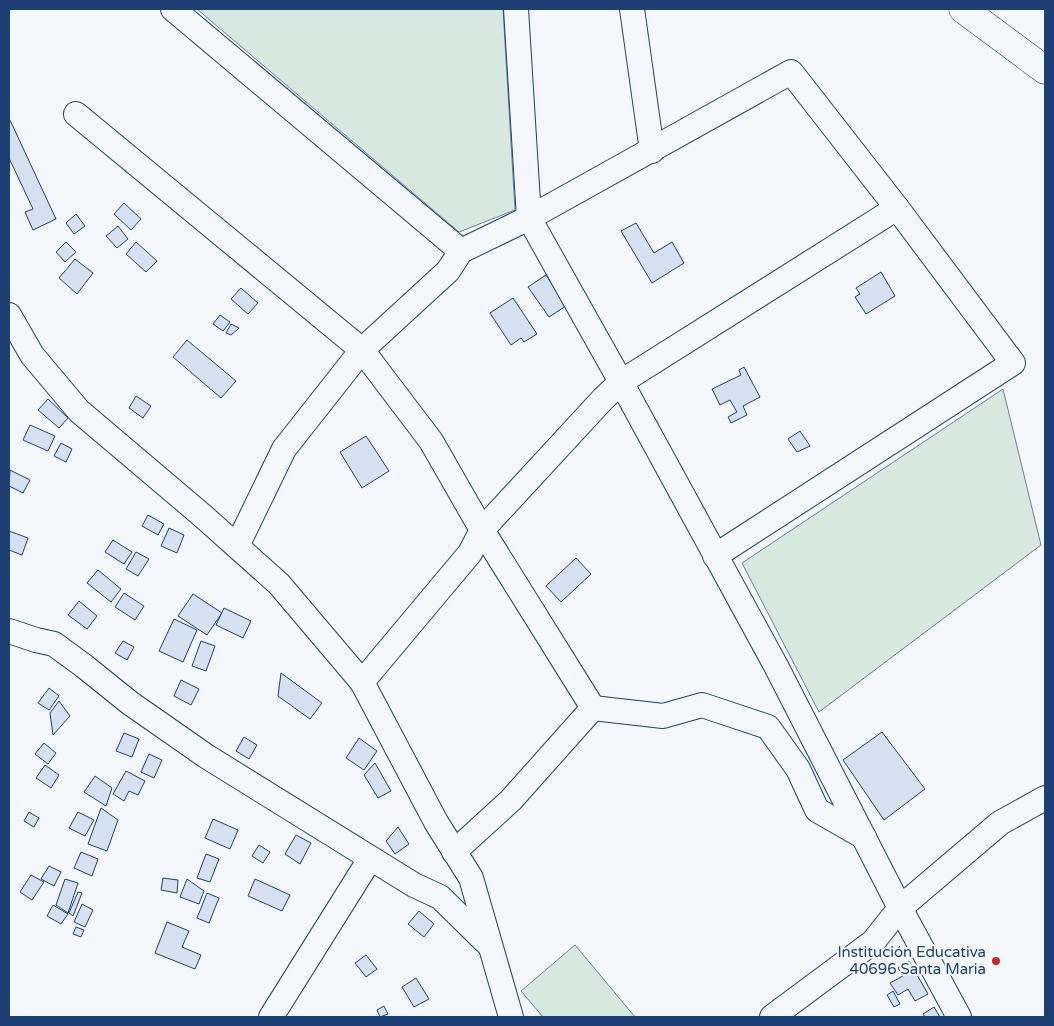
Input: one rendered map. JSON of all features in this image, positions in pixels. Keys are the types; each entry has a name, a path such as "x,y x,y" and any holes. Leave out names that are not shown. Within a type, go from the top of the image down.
{"main road":[{"path":"963,9 1045,70"}],"street":[{"path":"173,9 461,251"},
{"path":"516,9 529,218 622,382 776,666 900,908 959,1017"},
{"path":"632,9 652,151"},
{"path":"237,546 284,450 362,350 448,271 461,251 529,218 791,72 1013,364 715,556"},
{"path":"76,114 362,350 430,441 482,530 593,708"},
{"path":"362,682 470,553 482,530 602,399 622,382 896,208"},
{"path":"9,315 32,355 79,411 280,584 362,682 436,822 471,878 512,1017"},
{"path":"9,631 54,644 130,703 206,756 370,859 414,885 440,897 492,948"},
{"path":"593,708 663,716 702,706 768,727 798,769 817,810 864,838"},
{"path":"454,852 511,800 593,708"},
{"path":"772,1017 873,942 900,908 1000,824 1045,798"},
{"path":"271,1017 370,859"}],"shaded area":[{"path":"197,9 503,9 515,210 459,232"},
{"path":"1003,389 1041,545 819,712 742,563"},
{"path":"575,945 635,1017 543,1017 521,991"}],"building":[{"path":"10,120 56,219 33,230 25,212 33,209 9,158"},
{"path":"124,203 141,219 131,230 114,214"},
{"path":"76,214 85,226 74,234 66,223"},
{"path":"636,223 654,253 672,242 684,263 652,283 621,231"},
{"path":"118,226 128,239 117,248 106,236"},
{"path":"66,242 76,252 65,262 56,252"},
{"path":"136,242 157,261 146,272 126,254"},
{"path":"75,259 93,273 77,294 59,278"},
{"path":"881,272 895,296 866,314 855,297 860,294 856,288"},
{"path":"546,275 566,306 549,317 528,287"},
{"path":"241,288 258,303 248,314 231,299"},
{"path":"513,298 537,334 524,342 521,338 511,345 490,313"},
{"path":"220,315 230,322 223,331 213,324"},
{"path":"231,324 239,328 231,335 226,333"},
{"path":"187,340 236,381 221,398 173,357"},
{"path":"744,367 760,397 743,406 747,415 731,423 728,417 737,412 730,400 720,405 712,389 741,375 739,370"},
{"path":"136,396 151,406 143,418 129,408"},
{"path":"48,399 68,418 59,428 38,410"},
{"path":"30,425 55,436 48,451 23,440"},
{"path":"800,431 810,446 797,452 788,439"},
{"path":"366,436 389,471 362,488 340,452"},
{"path":"61,443 72,449 66,462 54,456"},
{"path":"10,470 30,480 23,493 9,486"},
{"path":"148,515 164,524 158,535 142,526"},
{"path":"169,528 184,535 177,553 161,546"},
{"path":"9,531 28,538 22,555 9,550"},
{"path":"113,540 132,552 124,564 105,552"},
{"path":"136,552 149,559 138,576 126,569"},
{"path":"576,558 591,574 561,602 546,586"},
{"path":"98,570 121,589 111,602 87,583"},
{"path":"124,593 144,606 135,620 115,607"},
{"path":"193,594 222,613 207,635 178,616"},
{"path":"79,601 97,616 87,629 68,615"},
{"path":"224,608 251,621 243,638 216,625"},
{"path":"174,619 197,630 183,662 159,651"},
{"path":"123,641 134,647 127,660 115,653"},
{"path":"201,641 215,646 206,671 192,666"},
{"path":"281,673 322,703 310,719 278,696"},
{"path":"181,680 199,689 191,705 174,696"},
{"path":"49,688 59,696 49,710 38,703"},
{"path":"59,701 70,716 53,735 50,713"},
{"path":"882,732 925,789 884,820 843,760"},
{"path":"124,733 139,739 132,757 116,751"},
{"path":"244,737 257,745 249,759 236,751"},
{"path":"359,738 377,751 364,770 346,758"},
{"path":"44,743 56,753 48,764 35,754"},
{"path":"149,754 162,760 154,778 141,772"},
{"path":"375,763 391,791 378,798 364,775"},
{"path":"45,765 59,775 51,788 36,778"},
{"path":"126,771 145,781 138,795 129,791 124,801 113,794"},
{"path":"95,776 112,788 106,806 84,792"},
{"path":"101,808 118,820 107,851 88,844"},
{"path":"29,812 39,818 34,827 24,821"},
{"path":"78,812 94,820 85,836 69,828"},
{"path":"213,819 238,830 230,849 205,838"},
{"path":"398,827 409,844 395,854 386,841"},
{"path":"296,835 311,843 300,864 285,854"},
{"path":"259,845 270,852 263,863 252,856"},
{"path":"81,852 98,859 92,876 74,868"},
{"path":"206,854 219,859 210,882 197,878"},
{"path":"49,866 61,872 54,886 41,879"},
{"path":"31,875 44,882 32,900 20,892"},
{"path":"163,878 178,880 177,893 161,890"},
{"path":"65,879 78,883 68,913 56,905"},
{"path":"187,879 204,891 199,904 180,897"},
{"path":"255,879 290,895 282,911 248,896"},
{"path":"78,892 82,893 73,916 69,913"},
{"path":"207,893 219,898 209,923 197,918"},
{"path":"82,904 93,910 85,927 74,922"},
{"path":"53,905 68,914 61,924 47,916"},
{"path":"419,911 434,924 424,937 408,924"},
{"path":"167,922 189,931 182,947 201,955 195,969 155,953"},
{"path":"76,927 84,930 81,937 73,934"},
{"path":"366,955 377,969 366,977 355,963"},
{"path":"909,961 928,994 915,1001 908,989 898,995 890,983 903,976 898,968"},
{"path":"416,978 429,999 414,1007 402,987"},
{"path":"893,991 900,1004 894,1007 887,995"},
{"path":"384,1006 388,1014 380,1017 377,1010"},
{"path":"934,1007 940,1017 925,1017 923,1014"}],"place":[{"name":"Institución Educativa 40696 Santa Maria","path":"996,961"}]}
